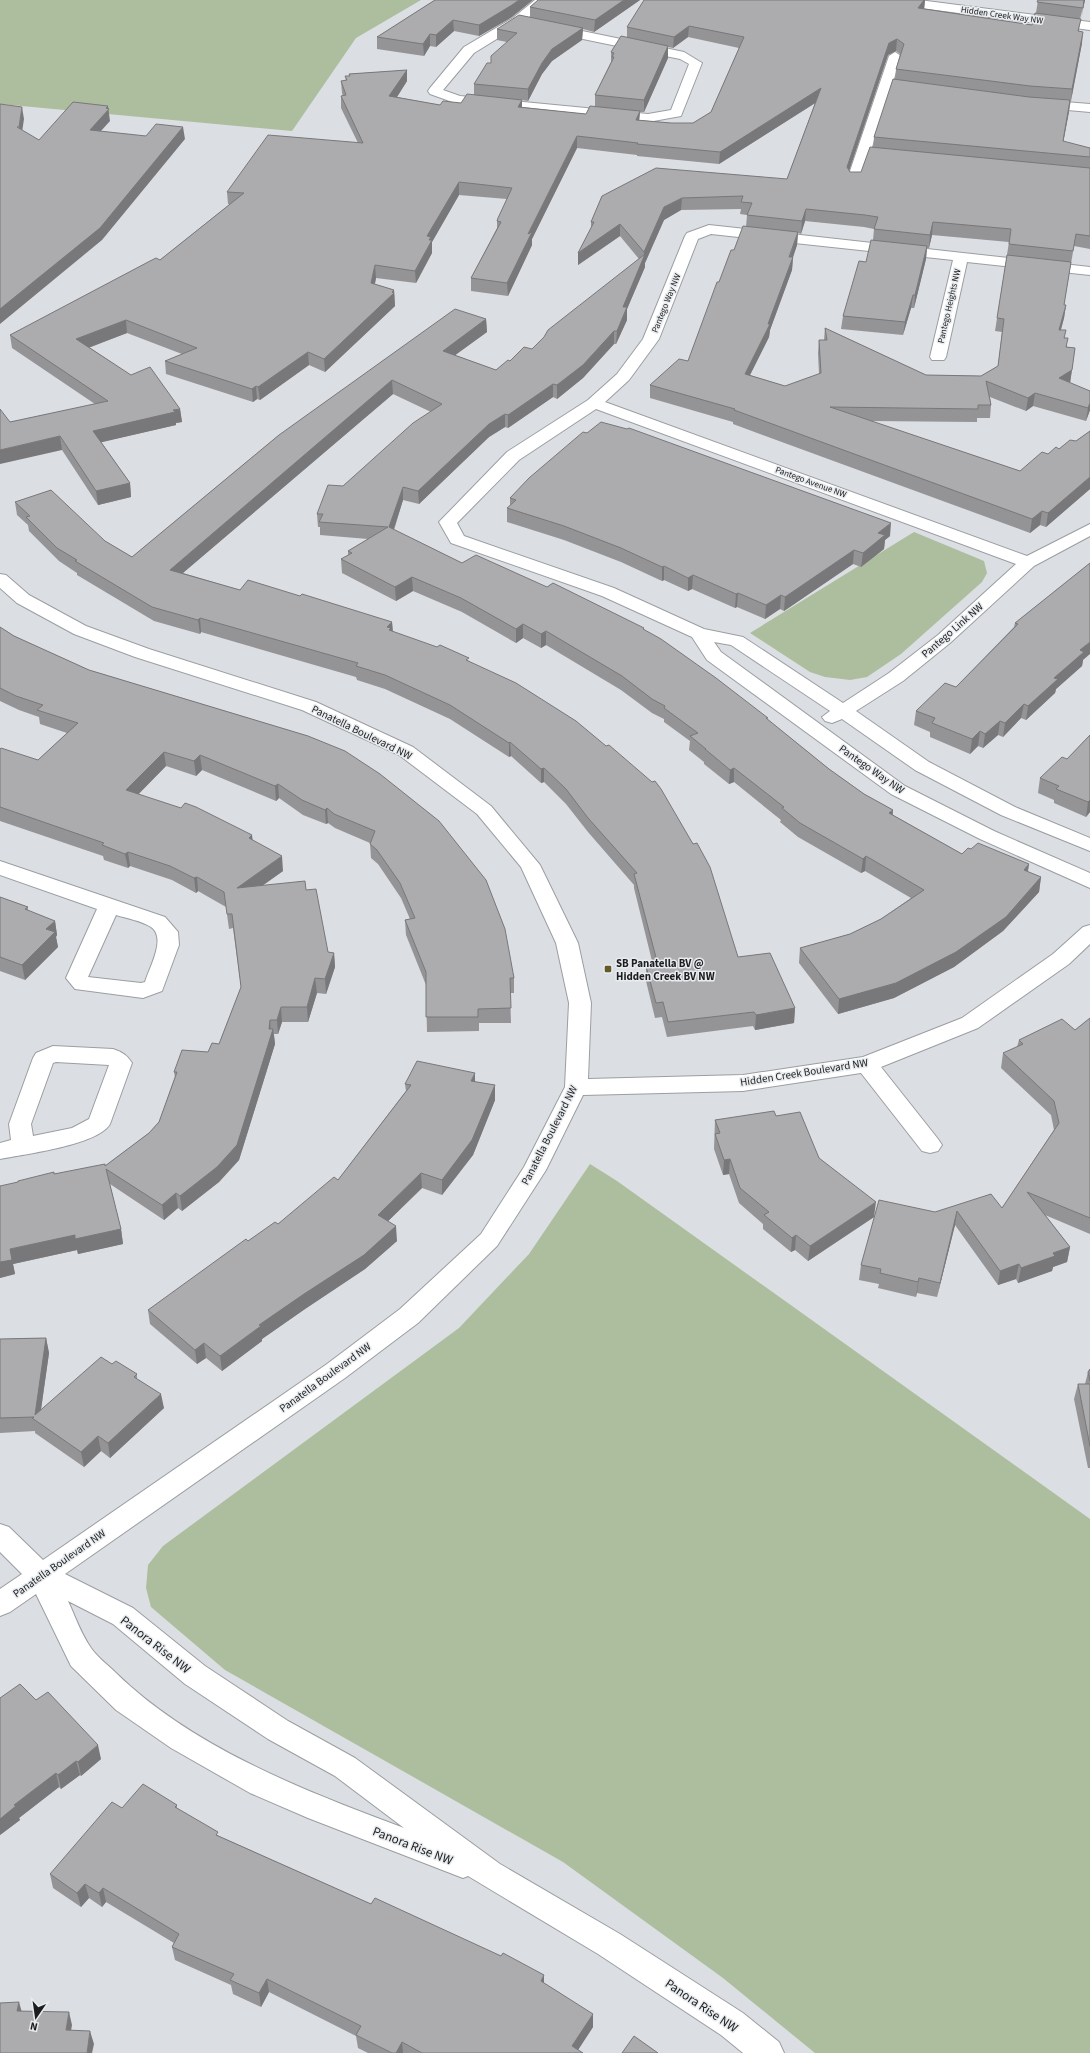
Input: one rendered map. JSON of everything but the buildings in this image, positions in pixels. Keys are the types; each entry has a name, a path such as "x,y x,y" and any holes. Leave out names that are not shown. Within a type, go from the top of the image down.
{"street":[{"path":"517,21 684,56 696,63 676,114 648,118 458,100 435,91 469,50 517,21 544,0"},
{"name":"Hidden Creek Way NW","path":"890,0 956,4 1001,16 1090,26"},
{"path":"1001,16 1006,0"},
{"path":"854,180 862,153 887,85 895,56"},
{"path":"887,85 934,91"},
{"path":"1028,102 1090,108"},
{"path":"862,153 910,157"},
{"name":"Pantego Way NW","path":"1090,271 709,229 692,236 651,339 623,377 594,403 513,456 448,522 457,539 608,592 699,633 737,641 843,711 922,766 1008,811 1090,845"},
{"name":"Pantego Heights NW","path":"938,357 961,256"},
{"name":"Pantego Avenue NW","path":"594,403 1028,562"},
{"name":"Pantego Link NW","path":"811,726 843,711 896,677 944,639 1028,562 1090,529"},
{"name":"Panatella Boulevard NW","path":"0,579 23,599 80,630 142,653 309,706 406,751 484,810 530,866 567,943 580,1004 576,1087 534,1170 489,1240 409,1316 336,1371 0,1604"},
{"name":"Pantego Way NW","path":"699,633 714,656 898,790 987,835 1090,881"},
{"path":"0,868 158,922 167,932 168,945 154,986 144,991 83,984 78,978 109,906"},
{"name":"Hidden Creek Boulevard NW","path":"576,1087 743,1083 866,1064 970,1023 1061,959 1090,932"},
{"path":"0,1151 78,1135 99,1124 121,1063 113,1057 53,1054 44,1058 20,1124 23,1146"},
{"path":"866,1064 930,1145"},
{"path":"0,1535 41,1575"},
{"name":"Panora Rise NW","path":"41,1575 81,1657 126,1701 181,1739 260,1784 318,1809 489,1874"},
{"name":"Panora Rise NW","path":"41,1575 123,1616 195,1675 278,1730 346,1767 489,1874 609,1944 732,2024 768,2053"}],"green space":[{"path":"0,0 421,0 356,38 292,131 0,104"},
{"path":"914,532 984,561 987,573 982,582 901,654 867,677 850,680 825,677 810,672 750,633"},
{"path":"590,1164 617,1181 1090,1519 1090,2053 815,2053 723,1978 563,1862 225,1670 151,1607 146,1588 148,1565 163,1546 459,1328 529,1254"}],"place":[{"name":"SB Panatella BV @ Hidden Creek BV NW","path":"608,969"}]}
